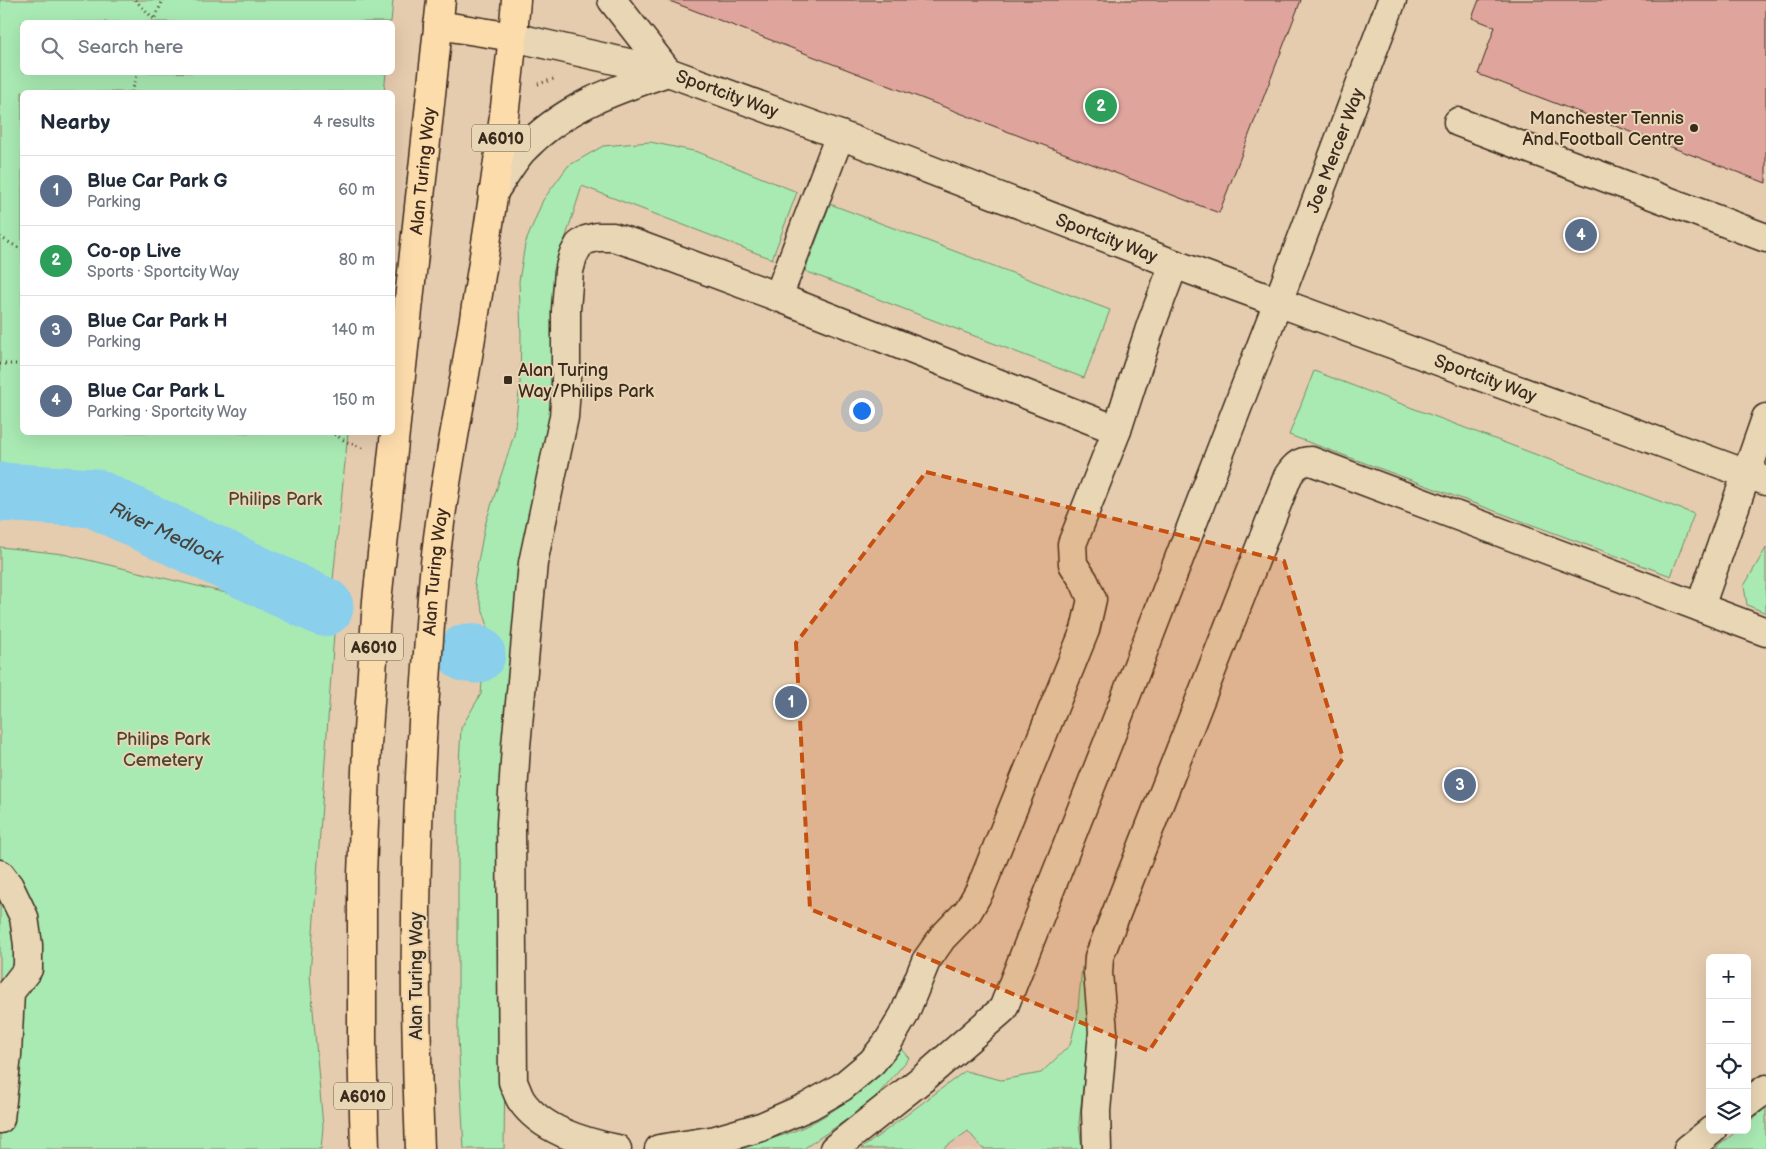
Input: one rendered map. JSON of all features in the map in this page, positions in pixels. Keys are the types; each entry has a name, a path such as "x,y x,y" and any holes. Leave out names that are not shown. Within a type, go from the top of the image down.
{"highway":[{"name":"Alan Turing Way","path":"420,1149 416,1060 416,906 423,718 437,546 507,97 516,0"},
{"name":"Alan Turing Way","path":"365,1149 362,1044 362,875 367,745 377,601 392,474 439,12"},
{"name":"Sportcity Way","path":"439,12 514,37"}],"street":[{"path":"493,193 520,153 545,129 571,112 612,91 668,72 612,0"},
{"name":"Joe Mercer Way","path":"834,1149 926,1076 1003,1009 1115,726 1392,0"},
{"name":"Sportcity Way","path":"514,37 668,72 840,135 1174,264 1756,477"},
{"path":"1458,122 1766,238"},
{"path":"778,297 840,135"},
{"path":"617,1149 592,1144 562,1132 540,1120 521,1100 513,1082 511,824 533,564 564,417 566,310 569,270 579,245 586,240 597,237 613,238 641,246 778,297 1117,430"},
{"path":"659,1149 716,1140 761,1127 808,1106 842,1086 872,1062 888,1042 904,1016 926,962 942,938 968,911 980,890 1085,630 1092,599 1084,581 1073,564 1072,544 1117,430 1151,325 1174,264"},
{"path":"1700,607 1756,477 1766,418"},
{"path":"1097,1149 1096,1111 1103,1032 1098,973 1099,957 1288,476 1293,468 1305,461 1311,462 1766,632"},
{"path":"0,874 9,886 24,917 28,946 28,969 5,991 7,1055 0,1119"},
{"path":"1751,1101 1766,1089"},
{"path":"1688,1149 1707,1134"}],"path":[{"path":"135,0 153,20"},
{"path":"154,20 163,0"},
{"path":"133,90 137,75"},
{"path":"531,86 555,79"},
{"path":"0,237 20,249"},
{"path":"0,364 20,364"}],"highlighted area":[{"path":"926,472 1284,561 1343,758 1149,1051 810,909 796,643"}],"shaded area":[{"path":"968,1131 983,1149 943,1149"}],"green space":[{"name":"Philips Park","path":"0,0 393,0 391,20 20,20 20,75 386,75 384,90 20,90 20,435 348,435 331,599 96,490 0,485"},
{"path":"650,142 698,152 797,192 772,259 582,186 560,255 556,400 505,1061 504,1149 464,1149 458,1037 458,783 461,728 481,694 487,623 474,583 485,525 514,435 520,383 519,281 525,244 543,200 568,166 603,146"},
{"path":"830,204 1110,310 1084,378 805,271"},
{"path":"1314,371 1694,514 1671,576 1289,435"},
{"name":"Philips Park Cemetery","path":"0,547 63,554 335,619 310,975 323,1127 321,1149 0,1149"},
{"path":"1766,548 1766,613 1747,605 1744,586"},
{"path":"1082,967 1090,1025 1079,1123 1082,1149 983,1149 968,1131 943,1149 861,1149 965,1071 1001,1080 1041,1073 1070,1045 1077,1018"},
{"path":"899,1047 909,1058 870,1104 803,1149 732,1149 792,1132 827,1114 855,1095 867,1084 890,1060"},
{"path":"1766,1108 1766,1149 1715,1149 1733,1134 1751,1134 1751,1120"}],"building":[{"path":"667,0 1301,0 1219,213"},
{"name":"Manchester Tennis And Football Centre","path":"1479,0 1766,0 1766,183 1478,74 1495,27 1472,18"}],"waterway":[{"name":"River Medlock","path":"0,492 94,498 324,607"},
{"name":"River Medlock","path":"467,653 476,654"}],"place":[{"name":"Co-op Live","path":"1101,106"},
{"name":"Manchester Tennis And Football Centre","path":"1694,128"},
{"name":"Blue Car Park L","path":"1581,235"},
{"name":"Alan Turing Way/Philips Park","path":"508,380"},
{"name":"Blue Car Park G","path":"791,702"},
{"name":"Blue Car Park H","path":"1460,785"}]}
